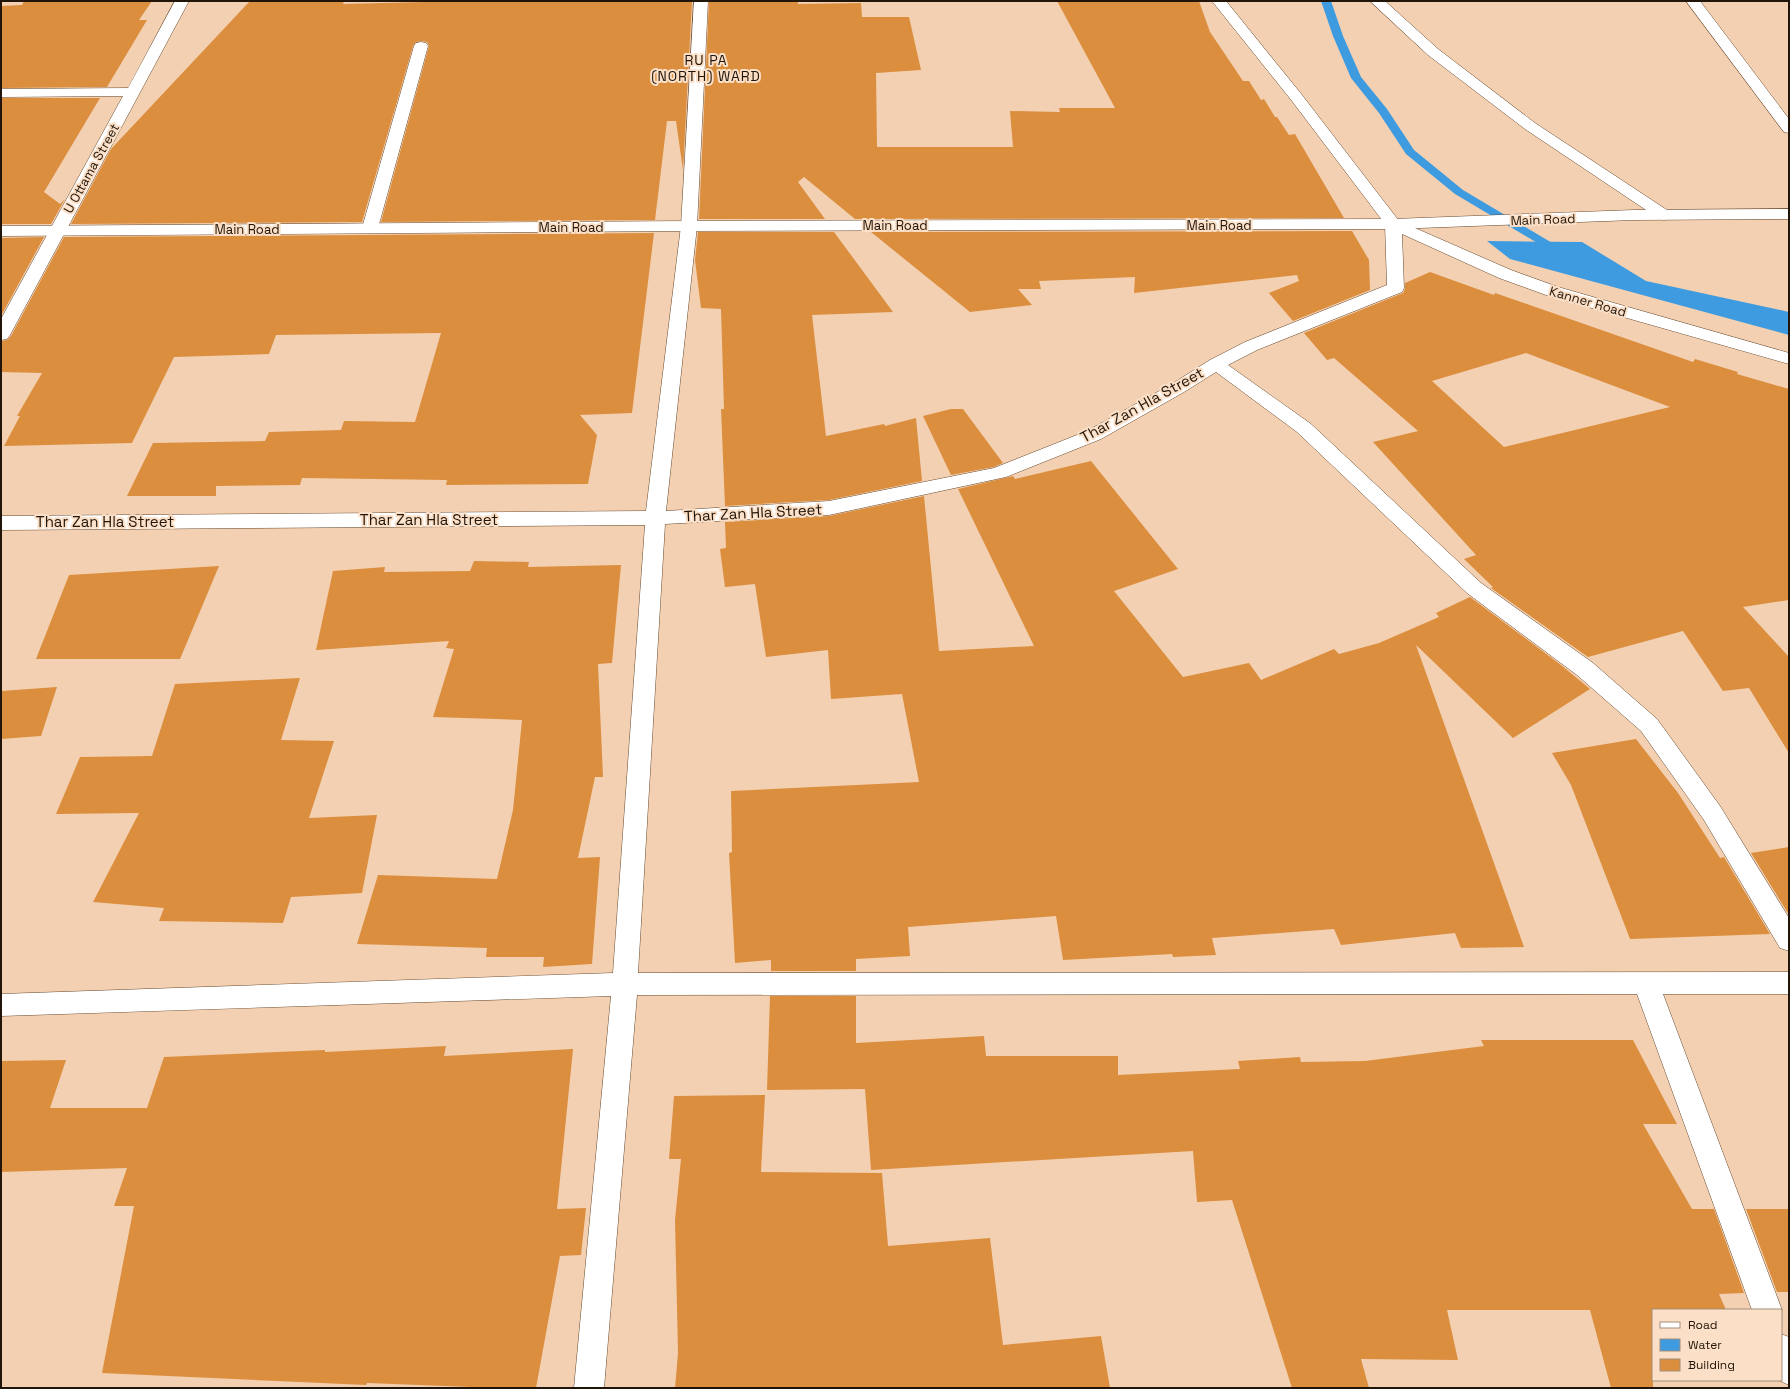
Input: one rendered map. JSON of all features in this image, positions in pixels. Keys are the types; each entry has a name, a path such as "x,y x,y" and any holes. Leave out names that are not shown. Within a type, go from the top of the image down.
{"street":[{"name":"U Ottama Street","path":"1,335 182,1"},
{"path":"589,1388 625,984 655,518 689,226 701,1"},
{"path":"1219,1 1297,98 1393,224"},
{"path":"1377,1 1433,52 1530,126 1664,215"},
{"path":"1693,1 1789,128"},
{"path":"370,228 421,46"},
{"path":"1,93 133,92"},
{"name":"Main Road","path":"1,231 689,226 1393,224 1634,215 1789,214"},
{"name":"Kanner Road","path":"1393,224 1498,272 1552,291 1789,359"},
{"name":"Thar Zan Hla Street","path":"1,523 655,518 829,508 999,473 1094,435 1178,388 1216,364 1251,346 1396,288 1393,224"},
{"path":"1216,364 1304,428 1474,588 1585,669 1649,724 1712,813 1789,940"},
{"path":"1646,983 1767,1309"},
{"path":"1,1005 625,984 1789,983"},
{"path":"1782,1352 1789,1370"}],"water":[{"path":"1487,241 1582,242 1646,281 1789,312 1789,335 1510,259"}],"building":[{"path":"24,1 152,1 139,20 147,20 107,87 1,88 1,6 22,5"},
{"path":"344,1 343,4 462,1 692,1 683,170 676,121 667,121 655,220 381,222 429,46 427,42 421,41 416,42 413,46 362,222 71,224 111,149 249,2"},
{"path":"709,1 798,1 798,4 861,3 862,17 909,17 921,70 876,73 877,147 1013,147 1010,111 1060,112 1059,108 1115,108 1057,1 1199,1 1210,32 1243,81 1249,81 1261,100 1264,99 1275,117 1277,117 1289,135 1295,134 1344,218 855,219 804,177 798,182 825,219 699,219"},
{"path":"1,98 100,98 44,192 60,204 65,199 51,224 1,224"},
{"path":"1352,231 1369,260 1370,290 1293,321 1269,293 1299,281 1297,275 1134,293 1135,277 1039,281 1041,289 1018,289 1032,305 970,312 871,232"},
{"path":"698,232 834,232 893,312 812,315 826,436 884,424 885,426 916,418 922,481 829,500 725,506 721,409 724,409 721,309 701,308 695,260"},
{"path":"654,233 632,413 580,415 597,435 588,484 446,485 447,480 302,478 300,485 216,486 216,496 127,496 153,443 265,441 269,432 341,430 344,421 415,422 441,333 276,335 269,354 174,357 132,443 4,446 20,416 17,416 42,373 1,372 1,341 7,340 11,336 64,237"},
{"path":"44,237 1,316 1,238"},
{"path":"1430,272 1693,362 1695,359 1738,372 1737,374 1789,389 1789,600 1743,607 1789,657 1789,753 1749,688 1723,691 1683,631 1588,657 1491,588 1493,587 1464,559 1476,555 1373,442 1418,431 1334,358 1327,360 1304,333 1403,293 1405,283","holes":["1526,353 1670,407 1504,447 1432,381"]},
{"path":"951,409 963,409 1003,463 994,467 951,475 923,416"},
{"path":"1091,461 1178,569 1114,591 1183,677 1249,663 1261,680 1334,649 1339,654 1379,643 1439,617 1436,613 1470,597 1561,665 1590,689 1513,738 1416,645 1524,947 1461,948 1455,933 1341,945 1334,929 1212,938 1216,955 1173,957 1172,954 1063,960 1056,916 908,927 910,956 856,959 856,971 771,971 771,960 735,963 729,853 732,852 731,791 919,782 902,694 831,699 828,650 766,657 755,584 725,587 720,549 726,548 725,522 829,516 924,496 939,651 1034,646 958,489 1013,476 1015,479"},
{"path":"474,561 529,562 528,567 621,565 612,663 598,664 603,777 595,777 578,858 600,857 592,964 543,967 544,957 486,957 487,948 357,944 378,875 497,879 513,810 522,720 433,717 454,649 446,648 449,641 316,650 333,571 385,567 384,572 470,571"},
{"path":"219,566 180,659 36,659 69,575"},
{"path":"300,678 281,740 334,741 309,818 377,815 362,893 291,897 283,923 159,921 164,908 93,902 139,813 56,814 80,757 152,756 175,684"},
{"path":"57,687 41,736 1,739 1,691"},
{"path":"1636,739 1678,793 1720,858 1724,857 1770,934 1630,939 1571,785 1552,753"},
{"path":"1789,847 1789,915 1751,853"},
{"path":"770,996 856,996 856,1043 984,1036 986,1056 1118,1056 1118,1075 1240,1069 1238,1061 1300,1057 1301,1062 1365,1061 1484,1046 1481,1040 1633,1040 1677,1124 1643,1124 1692,1209 1714,1209 1744,1293 1719,1294 1726,1309 1652,1309 1653,1388 1611,1388 1590,1310 1447,1310 1458,1360 1361,1359 1369,1388 1292,1388 1232,1200 1197,1202 1193,1151 871,1170 865,1089 767,1090"},
{"path":"446,1046 444,1056 573,1049 557,1209 586,1208 581,1255 560,1256 536,1388 367,1383 366,1385 102,1373 134,1206 114,1206 127,1168 1,1172 1,1061 66,1060 50,1108 147,1108 164,1057 325,1050 325,1052"},
{"path":"765,1095 761,1172 882,1173 888,1246 990,1238 1003,1345 1101,1336 1110,1388 675,1388 678,1353 675,1220 681,1159 669,1159 674,1096"},
{"path":"1746,1209 1789,1209 1789,1292 1777,1292"}],"waterway":[{"path":"1326,1 1338,36 1356,78 1383,111 1410,152 1459,192 1560,252"}],"district":[{"name":"RU PA (NORTH) WARD","path":"706,68"}]}
